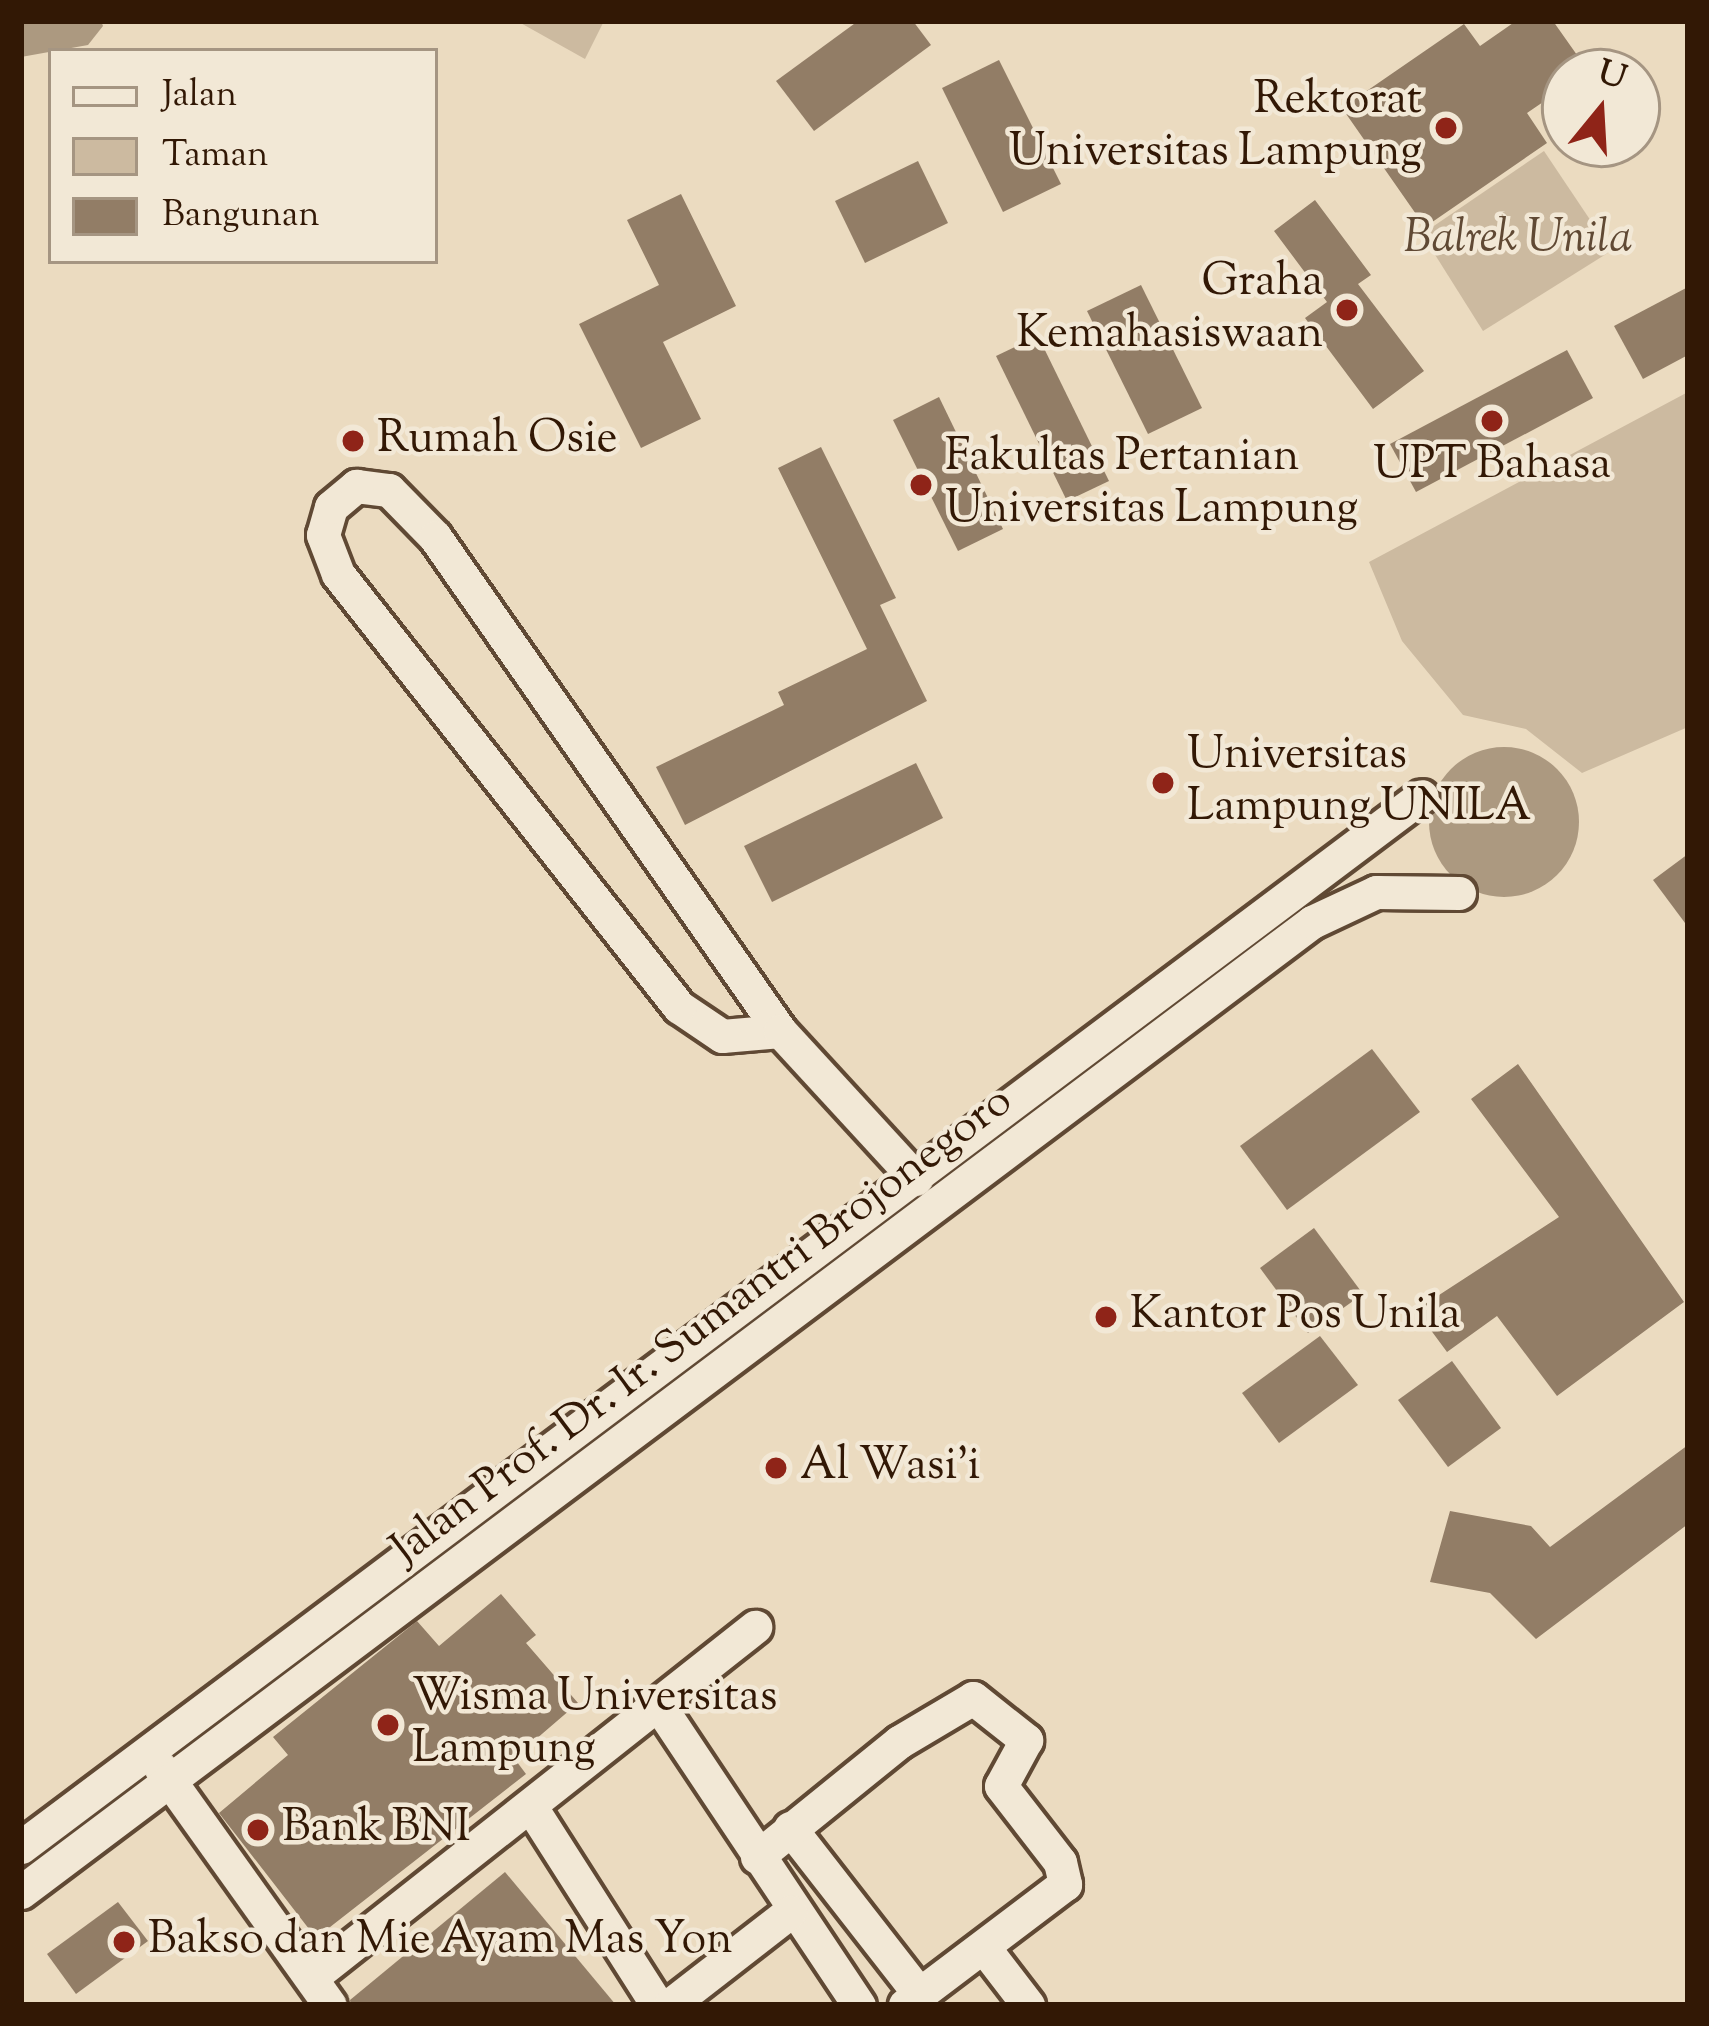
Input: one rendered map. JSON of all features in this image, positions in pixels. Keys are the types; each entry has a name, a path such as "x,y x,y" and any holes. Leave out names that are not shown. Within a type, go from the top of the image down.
{"street":[{"path":"781,1031 722,1036 679,1006 338,574 323,535 331,507 356,486 389,490 435,537 781,1031 916,1179"},
{"name":"Jalan Prof. Dr. Ir. Sumantri Brojonegoro","path":"21,1846 1422,796"},
{"name":"Jalan Prof. Dr. Ir. Sumantri Brojonegoro","path":"21,1892 172,1784 1312,922 1376,892 1460,893"},
{"path":"601,1414 622,1444"},
{"path":"148,1752 321,1991 531,1808 662,1709 755,1627"},
{"path":"757,1857 790,1828 899,1742 973,1698 985,1702 1026,1740 1000,1786 1060,1862 1065,1884 912,2000 790,1828"},
{"path":"662,1709 790,1912 859,2005"},
{"path":"531,1808 656,2005"},
{"path":"670,2005 790,1912"},
{"path":"985,1948 1028,2005"}],"green space":[{"path":"517,21 604,21 585,59"},
{"name":"Balrek Unila","path":"1541,153 1541,168 1555,168 1611,251 1483,331 1422,234"},
{"path":"1688,392 1688,727 1582,773 1526,729 1463,715 1402,641 1369,562"}],"shaded area":[{"path":"21,21 101,21 103,26 88,45 48,48 48,52 21,57"},
{"path":"1504,747 1533,753 1557,769 1573,793 1579,822 1573,851 1557,875 1533,891 1504,897 1475,891 1451,875 1435,851 1429,822 1435,793 1451,769 1475,753"}],"building":[{"path":"858,21 913,21 931,45 814,131 776,81"},
{"name":"Rektorat Universitas Lampung","path":"1516,21 1553,21 1572,48 1541,48 1541,103 1527,113 1541,134 1541,147 1425,227 1342,108 1464,24 1480,46"},
{"path":"999,60 1061,184 1003,212 942,88"},
{"path":"918,161 948,223 865,263 835,201"},
{"path":"681,194 736,306 663,342 701,419 641,448 579,324 659,285 627,220"},
{"name":"Graha Kemahasiswaan","path":"1315,200 1371,275 1358,284 1424,371 1373,409 1305,318 1327,302 1274,231"},
{"path":"1141,285 1202,408 1148,434 1087,311"},
{"path":"1688,287 1688,355 1643,379 1614,326"},
{"path":"1038,336 1109,481 1067,501 996,356"},
{"name":"UPT Bahasa","path":"1567,350 1593,398 1416,492 1390,444"},
{"path":"939,397 1003,529 958,551 893,420"},
{"path":"821,447 896,598 880,605 927,701 685,825 656,767 784,705 778,692 867,649 778,468"},
{"path":"916,763 943,818 772,902 744,846"},
{"path":"1688,854 1688,927 1653,880"},
{"path":"1372,1049 1420,1112 1287,1210 1240,1146"},
{"path":"1518,1064 1684,1302 1557,1396 1497,1316 1447,1352 1416,1310 1559,1217 1471,1099"},
{"path":"1314,1228 1363,1294 1308,1333 1260,1268"},
{"path":"1320,1336 1358,1385 1279,1443 1242,1393"},
{"path":"1452,1361 1501,1428 1448,1467 1398,1400"},
{"path":"1688,1445 1688,1524 1536,1639 1490,1593 1430,1582 1450,1511 1531,1526 1550,1547"},
{"path":"501,1594 536,1635 526,1643 578,1703 514,1758 526,1774 316,1938 219,1813 288,1755 273,1737 417,1621 439,1646"},
{"path":"505,1872 616,2005 351,2005 350,2000"},
{"path":"118,1902 148,1941 76,1994 47,1954"}],"place":[{"name":"Rektorat Universitas Lampung","path":"1446,128"},
{"name":"Graha Kemahasiswaan","path":"1347,310"},
{"name":"UPT Bahasa","path":"1492,421"},
{"name":"Rumah Osie","path":"353,441"},
{"name":"Fakultas Pertanian Universitas Lampung","path":"921,485"},
{"name":"Universitas Lampung UNILA","path":"1163,783"},
{"name":"Kantor Pos Unila","path":"1106,1317"},
{"name":"Al Wasi'i","path":"776,1468"},
{"name":"Wisma Universitas Lampung","path":"388,1725"},
{"name":"Bank BNI","path":"258,1830"},
{"name":"Bakso dan Mie Ayam Mas Yon","path":"124,1942"}]}
